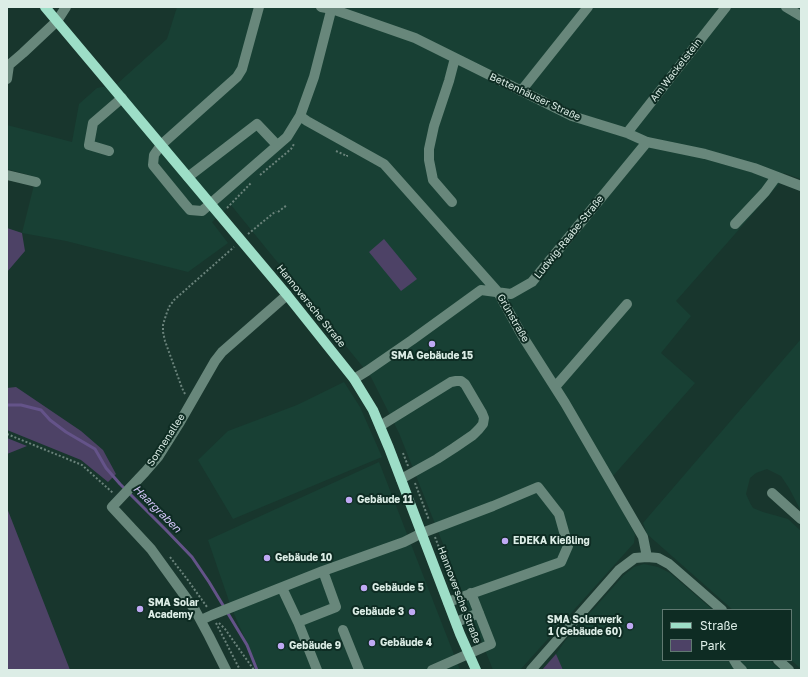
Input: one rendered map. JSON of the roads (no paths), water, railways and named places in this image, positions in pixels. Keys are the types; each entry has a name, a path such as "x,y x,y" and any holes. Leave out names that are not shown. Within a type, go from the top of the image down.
{"main road":[{"name":"Hannoversche Straße","path":"45,7 287,295 354,379 373,410 380,426 476,670"}],"street":[{"path":"7,79 8,65 58,21 66,7"},
{"path":"259,7 242,69 237,77 161,145 154,155 153,165 190,210 202,211 287,137 300,116 314,77 332,8"},
{"name":"Bettenhäuser Straße","path":"321,7 332,8 415,38 572,116 627,133 647,142 705,154 754,168 801,186"},
{"path":"521,91 588,7"},
{"path":"786,7 801,16"},
{"name":"Am Wackelstein","path":"627,133 723,8"},
{"path":"452,202 433,180 429,160 429,148 434,126 455,58"},
{"path":"109,151 89,145 92,123 122,98"},
{"name":"Grünstraße","path":"300,116 384,164 498,292 523,337 555,387 642,536 647,557"},
{"path":"188,176 257,124 277,146"},
{"name":"Ludwig-Raabe-Straße","path":"354,379 367,372 481,290 511,294 532,282 647,142"},
{"path":"7,175 36,182"},
{"path":"735,224 765,192 776,176"},
{"name":"Sonnenallee","path":"226,670 195,610 151,549 112,507 158,457 191,400 222,352 287,295"},
{"path":"555,387 627,304"},
{"path":"380,426 451,382 456,381 461,381 465,384 482,413 484,418 483,424 473,435 437,459 402,479"},
{"path":"201,620 231,607 404,542 422,533 538,487 559,514 568,546 561,562 448,602"},
{"path":"772,493 801,519"},
{"path":"531,670 619,570 635,558 658,558 669,564 721,609"},
{"path":"298,622 336,607 323,572"},
{"path":"282,588 298,622 317,670"},
{"path":"432,670 491,644 470,593"},
{"path":"456,622 478,613"},
{"path":"343,630 359,670"},
{"path":"735,661 742,670"},
{"path":"779,661 786,669"}],"waterway":[{"name":"Haargraben","path":"7,405 21,405 41,410 50,420 66,432 95,449 106,468 120,484 192,557 247,645 257,670"}],"place":[{"name":"SMA Gebäude 15","path":"432,344"},
{"name":"Gebäude 11","path":"349,500"},
{"name":"EDEKA Kießling","path":"505,541"},
{"name":"Gebäude 10","path":"267,558"},
{"name":"Gebäude 5","path":"364,588"},
{"name":"SMA Solar Academy","path":"140,609"},
{"name":"Gebäude 3","path":"412,612"},
{"name":"SMA Solarwerk 1 (Gebäude 60)","path":"630,626"},
{"name":"Gebäude 4","path":"372,643"},
{"name":"Gebäude 9","path":"281,646"}]}
